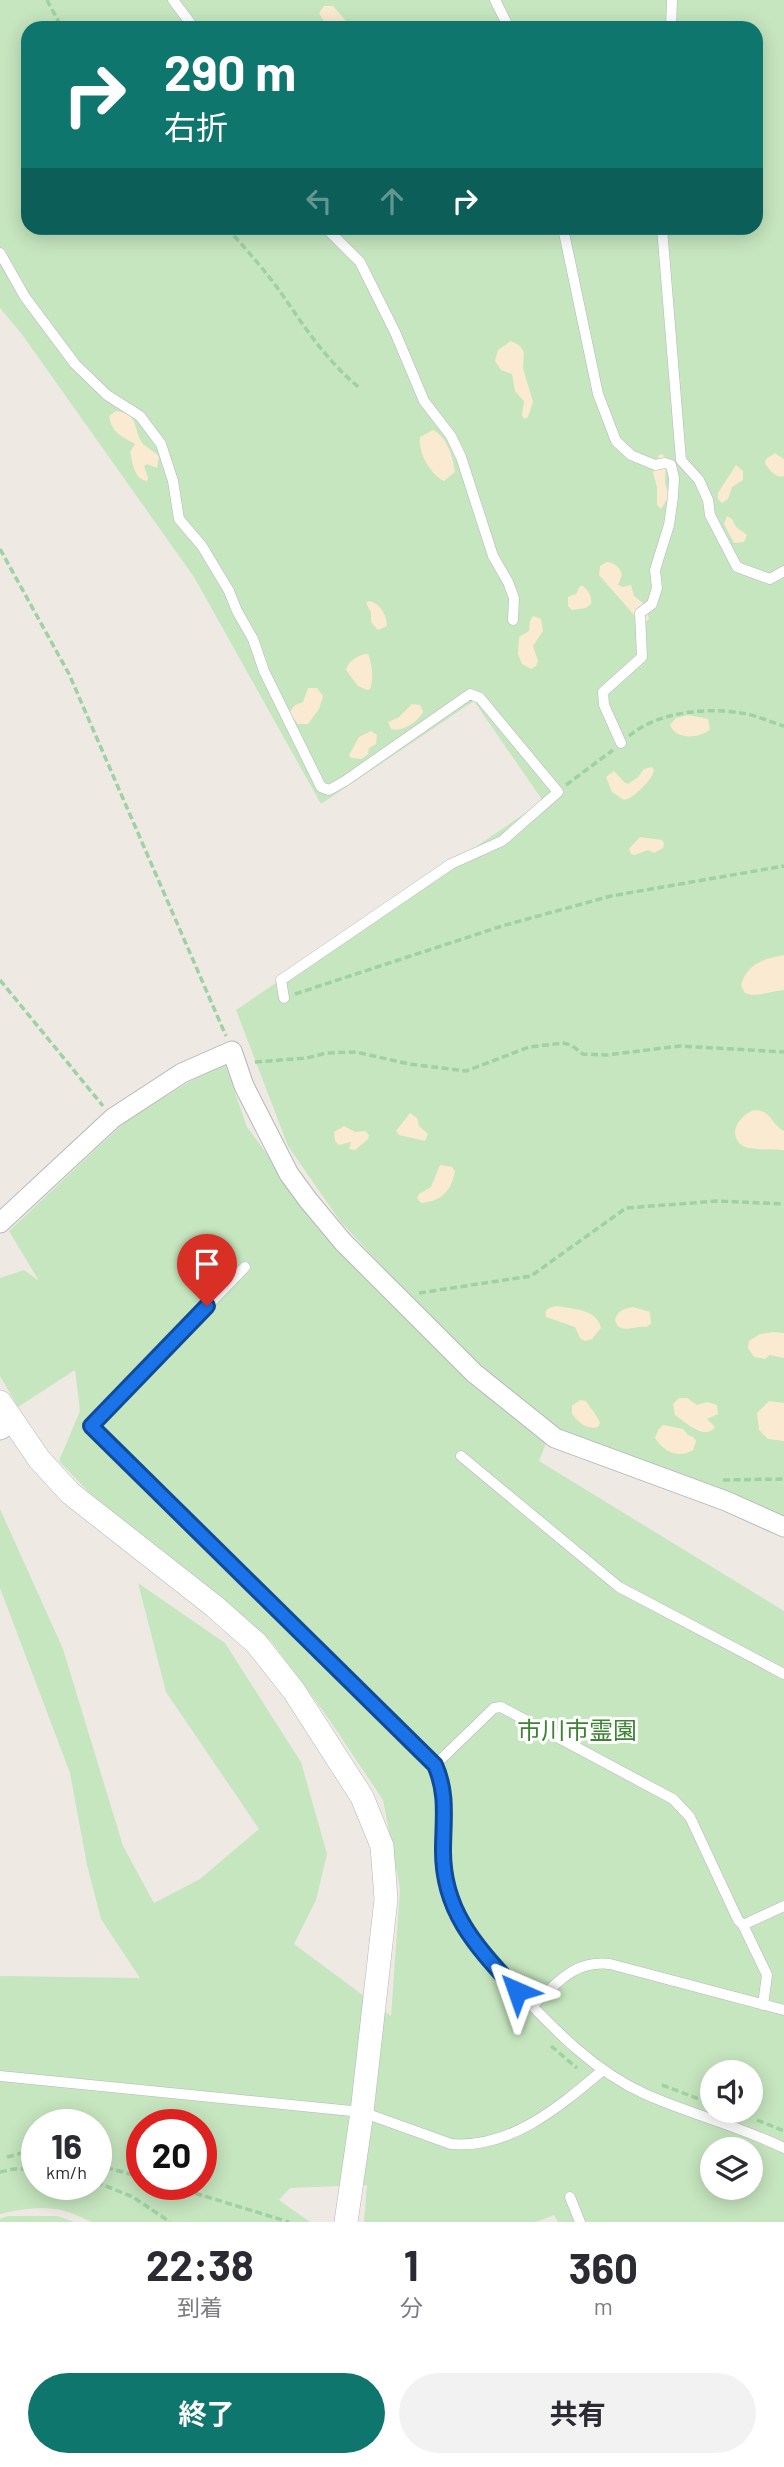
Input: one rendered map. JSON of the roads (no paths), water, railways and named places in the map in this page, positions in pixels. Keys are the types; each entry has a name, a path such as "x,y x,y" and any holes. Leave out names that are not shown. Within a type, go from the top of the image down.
{"street":[{"path":"0,1223 113,1118 182,1073 234,1057 244,1086 289,1174 344,1242 461,1362 512,1406 555,1438 726,1501 784,1528"},
{"path":"0,1402 6,1426 69,1493 214,1606 256,1643 294,1692 362,1797 382,1846 386,1899 362,2112 346,2222"}],"lane":[{"path":"173,0 189,21"},
{"path":"495,0 506,21"},
{"path":"671,21 672,0"},
{"path":"335,235 360,262 395,332 424,401 451,436 461,457 493,556 514,598 513,620"},
{"path":"564,235 598,394 616,441 631,455 655,465 671,465 674,478 669,525 655,570 657,588 652,604 640,613 642,657 603,692 604,705 621,743"},
{"path":"664,235 681,460 699,480 708,500 710,515 737,567 770,579 784,571"},
{"path":"0,253 31,305 75,364 107,395 139,416 161,444 173,481 179,519 202,546 229,591 321,787 329,790 345,781 470,694 480,698 558,792 502,841 451,864 281,980 284,998"},
{"path":"245,1266 91,1426 435,1765 444,1791 446,1807 443,1852 450,1901 481,1950 532,2006 565,2040 603,2070 644,2094 784,2148"},
{"path":"461,1456 619,1587 784,1674"},
{"path":"435,1765 494,1708 500,1707 673,1799 690,1817 767,1975 764,2005"},
{"path":"743,1925 784,1906"},
{"path":"532,2006 575,1968 598,1963 784,2010"},
{"path":"0,2076 362,2112 451,2144 478,2144 509,2135 531,2124 603,2070"},
{"path":"570,2197 580,2222"}],"park label":[{"name":"市川市霊園","path":"577,1729"}]}
